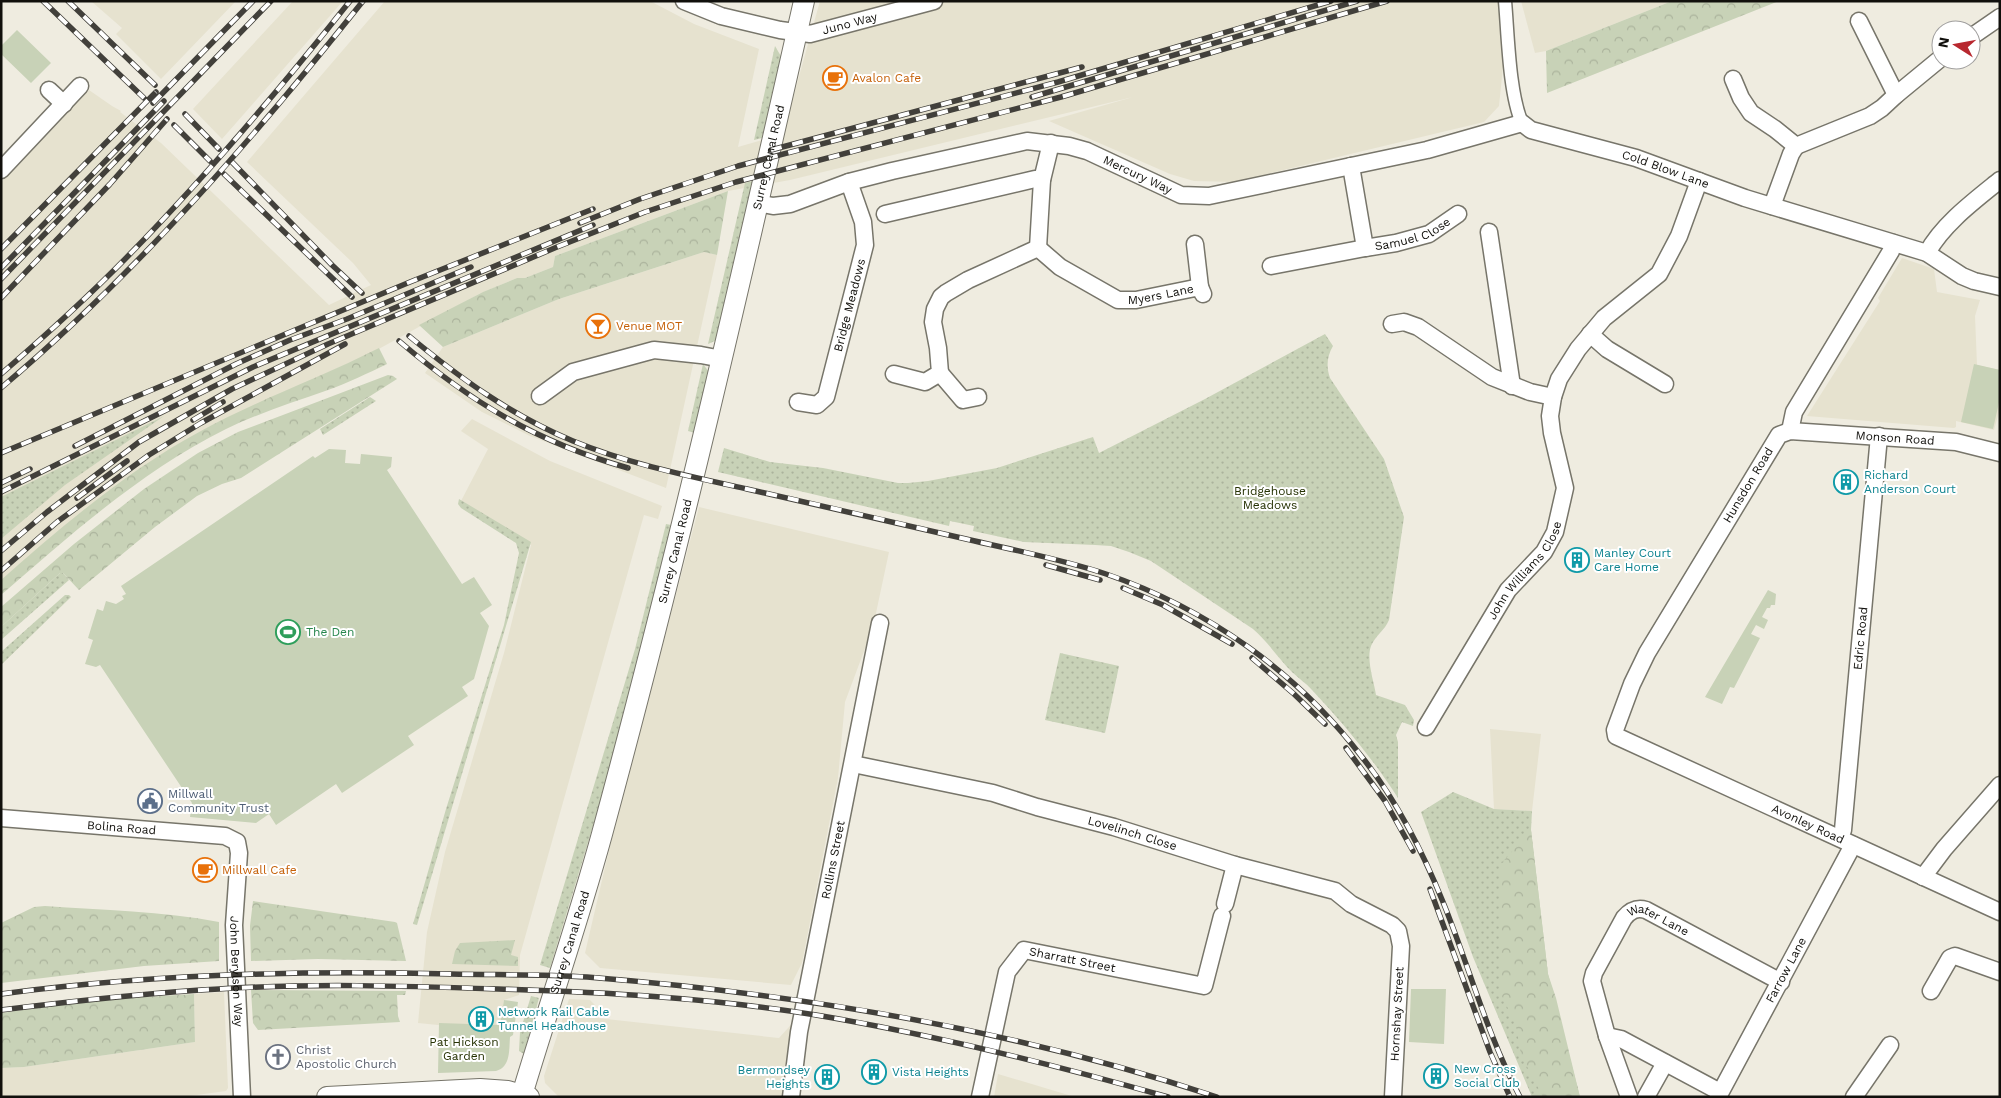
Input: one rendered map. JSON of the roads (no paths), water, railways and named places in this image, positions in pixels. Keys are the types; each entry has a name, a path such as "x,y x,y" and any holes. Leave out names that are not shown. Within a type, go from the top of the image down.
{"street":[{"path":"684,1 721,16 796,34"},
{"name":"Surrey Canal Road","path":"526,1096 601,837 667,587 740,285 804,1"},
{"name":"Juno Way","path":"796,34 810,34 934,1"},
{"path":"1505,1 1513,81 1522,123"},
{"path":"1981,30 2000,17"},
{"path":"1859,22 1896,95"},
{"path":"1772,206 1796,146 1870,116 1931,66"},
{"path":"1733,79 1740,98 1752,113 1796,146"},
{"path":"1,170 80,86"},
{"path":"49,90 64,104"},
{"name":"Mercury Way","path":"757,203 773,206 790,204 850,182 1027,141 1050,143 1087,151 1180,195 1209,196 1427,150 1522,123"},
{"name":"Cold Blow Lane","path":"1522,123 1531,130 1620,152 1660,165 1699,182 1927,253 1974,282 2000,287"},
{"path":"978,397 963,400 940,373 933,322 934,309 941,297 968,280 1038,248 1042,180 1050,143"},
{"name":"Samuel Close","path":"1351,166 1366,248"},
{"path":"885,214 1034,179 1042,180"},
{"path":"1927,253 1943,232 1981,195 2000,180"},
{"name":"Bridge Meadows","path":"798,402 817,405 826,397 865,246 863,222 850,182"},
{"name":"John Williams Close","path":"1426,727 1508,590 1544,552 1556,532 1565,488 1552,433 1550,416 1553,397 1559,379 1567,364 1604,318 1659,274 1679,236 1699,182"},
{"name":"Samuel Close","path":"1271,266 1396,243 1429,234 1458,214"},
{"path":"1489,232 1512,386"},
{"path":"1790,431 1794,412 1893,243"},
{"name":"Myers Lane","path":"1038,248 1060,267 1118,300 1136,300 1201,290 1195,244"},
{"path":"1392,324 1404,322 1418,327 1492,377 1512,386 1553,397"},
{"path":"1590,334 1615,355 1665,384"},
{"path":"540,396 573,372 654,350 722,359"},
{"path":"894,374 925,382 940,373"},
{"name":"Monson Road","path":"1790,431 1956,442 2000,453"},
{"name":"Hunsdon Road","path":"1616,736 1615,730 1632,684 1647,652 1770,448 1779,435 1790,431"},
{"name":"Edric Road","path":"1846,842 1843,830 1879,436"},
{"name":"Rollins Street","path":"791,1097 799,1032 880,623"},
{"name":"Avonley Road","path":"1616,736 2000,912"},
{"name":"Lovelinch Close","path":"853,764 993,793 1037,808 1107,825 1235,865 1335,891 1351,904 1392,924 1398,931"},
{"path":"1923,877 1944,849 2000,784"},
{"name":"Bolina Road","path":"1,818 225,836 235,840 239,845"},
{"name":"Farrow Lane","path":"1719,1094 1781,982 1846,842"},
{"name":"John Berylson Way","path":"239,845 234,925 242,1097"},
{"name":"Sharratt Street","path":"980,1097 1007,972 1024,950 1204,986 1235,865"},
{"name":"Water Lane","path":"1629,1097 1607,1036 1593,989 1594,973 1629,912 1636,909 1646,910 1781,982"},
{"name":"Hornshay Street","path":"1393,1097 1400,946 1398,931"},
{"path":"1931,991 1950,958 1955,956 2000,972"},
{"path":"1607,1036 1621,1039 1719,1094"},
{"path":"1854,1097 1890,1045"},
{"path":"1646,1097 1665,1062"},
{"path":"327,1097 470,1089 499,1090 526,1096"}],"railway":[{"path":"43,1 144,98"},
{"path":"68,1 155,85"},
{"path":"153,103 253,1"},
{"path":"1,279 271,1"},
{"path":"1,374 114,271 158,225 297,67 350,1"},
{"path":"1,388 99,299 146,252 236,154 363,1"},
{"path":"580,223 640,199 738,166 1058,82 1331,1"},
{"path":"1032,97 1357,1"},
{"path":"1,551 47,512 139,442 232,389 328,344 557,247 645,212 736,182 1061,97 1387,1"},
{"path":"771,150 1082,67"},
{"path":"1,249 156,92"},
{"path":"1,268 164,101"},
{"path":"185,114 219,149"},
{"path":"1,298 110,184 167,119"},
{"path":"174,125 210,161"},
{"path":"232,162 332,265 362,293"},
{"path":"224,174 352,297"},
{"path":"1,453 410,282 593,209"},
{"path":"1,492 253,367 593,225"},
{"path":"75,446 236,364 290,340 347,319 471,267"},
{"path":"409,336 467,381 508,408 550,431 594,449 637,463 681,474 1037,555 1106,574 1144,588 1180,605 1248,647 1309,697 1337,726 1375,774 1408,826 1435,883 1488,1025 1520,1097"},
{"path":"399,341 452,383 506,418 564,446 628,468"},
{"path":"1,571 57,522 149,455 201,423 345,344"},
{"path":"193,420 223,402"},
{"path":"77,498 127,461"},
{"path":"1,483 30,469"},
{"path":"1046,565 1100,580"},
{"path":"1123,588 1163,605 1232,644"},
{"path":"1252,658 1325,724"},
{"path":"1346,748 1385,801 1413,851"},
{"path":"1430,889 1490,1052 1510,1097"},
{"path":"1,994 114,982 282,973 587,977 747,993 906,1018 1063,1052 1217,1097"},
{"path":"1,1010 164,993 289,986 463,988 657,997 777,1009 861,1023 1037,1062 1168,1097"}],"place":[{"name":"Avalon Cafe","path":"835,78"},
{"name":"Venue MOT","path":"598,326"},
{"name":"Richard Anderson Court","path":"1846,482"},
{"name":"Manley Court Care Home","path":"1577,560"},
{"name":"The Den","path":"288,632"},
{"name":"Millwall Community Trust","path":"150,801"},
{"name":"Millwall Cafe","path":"205,870"},
{"name":"Network Rail Cable Tunnel Headhouse","path":"481,1019"},
{"name":"Christ Apostolic Church","path":"278,1057"},
{"name":"Vista Heights","path":"874,1072"},
{"name":"New Cross Social Club","path":"1436,1076"},
{"name":"Bermondsey Heights","path":"827,1077"}],"park label":[{"name":"Bridgehouse Meadows","path":"1270,498"},
{"name":"Pat Hickson Garden","path":"464,1049"}]}
